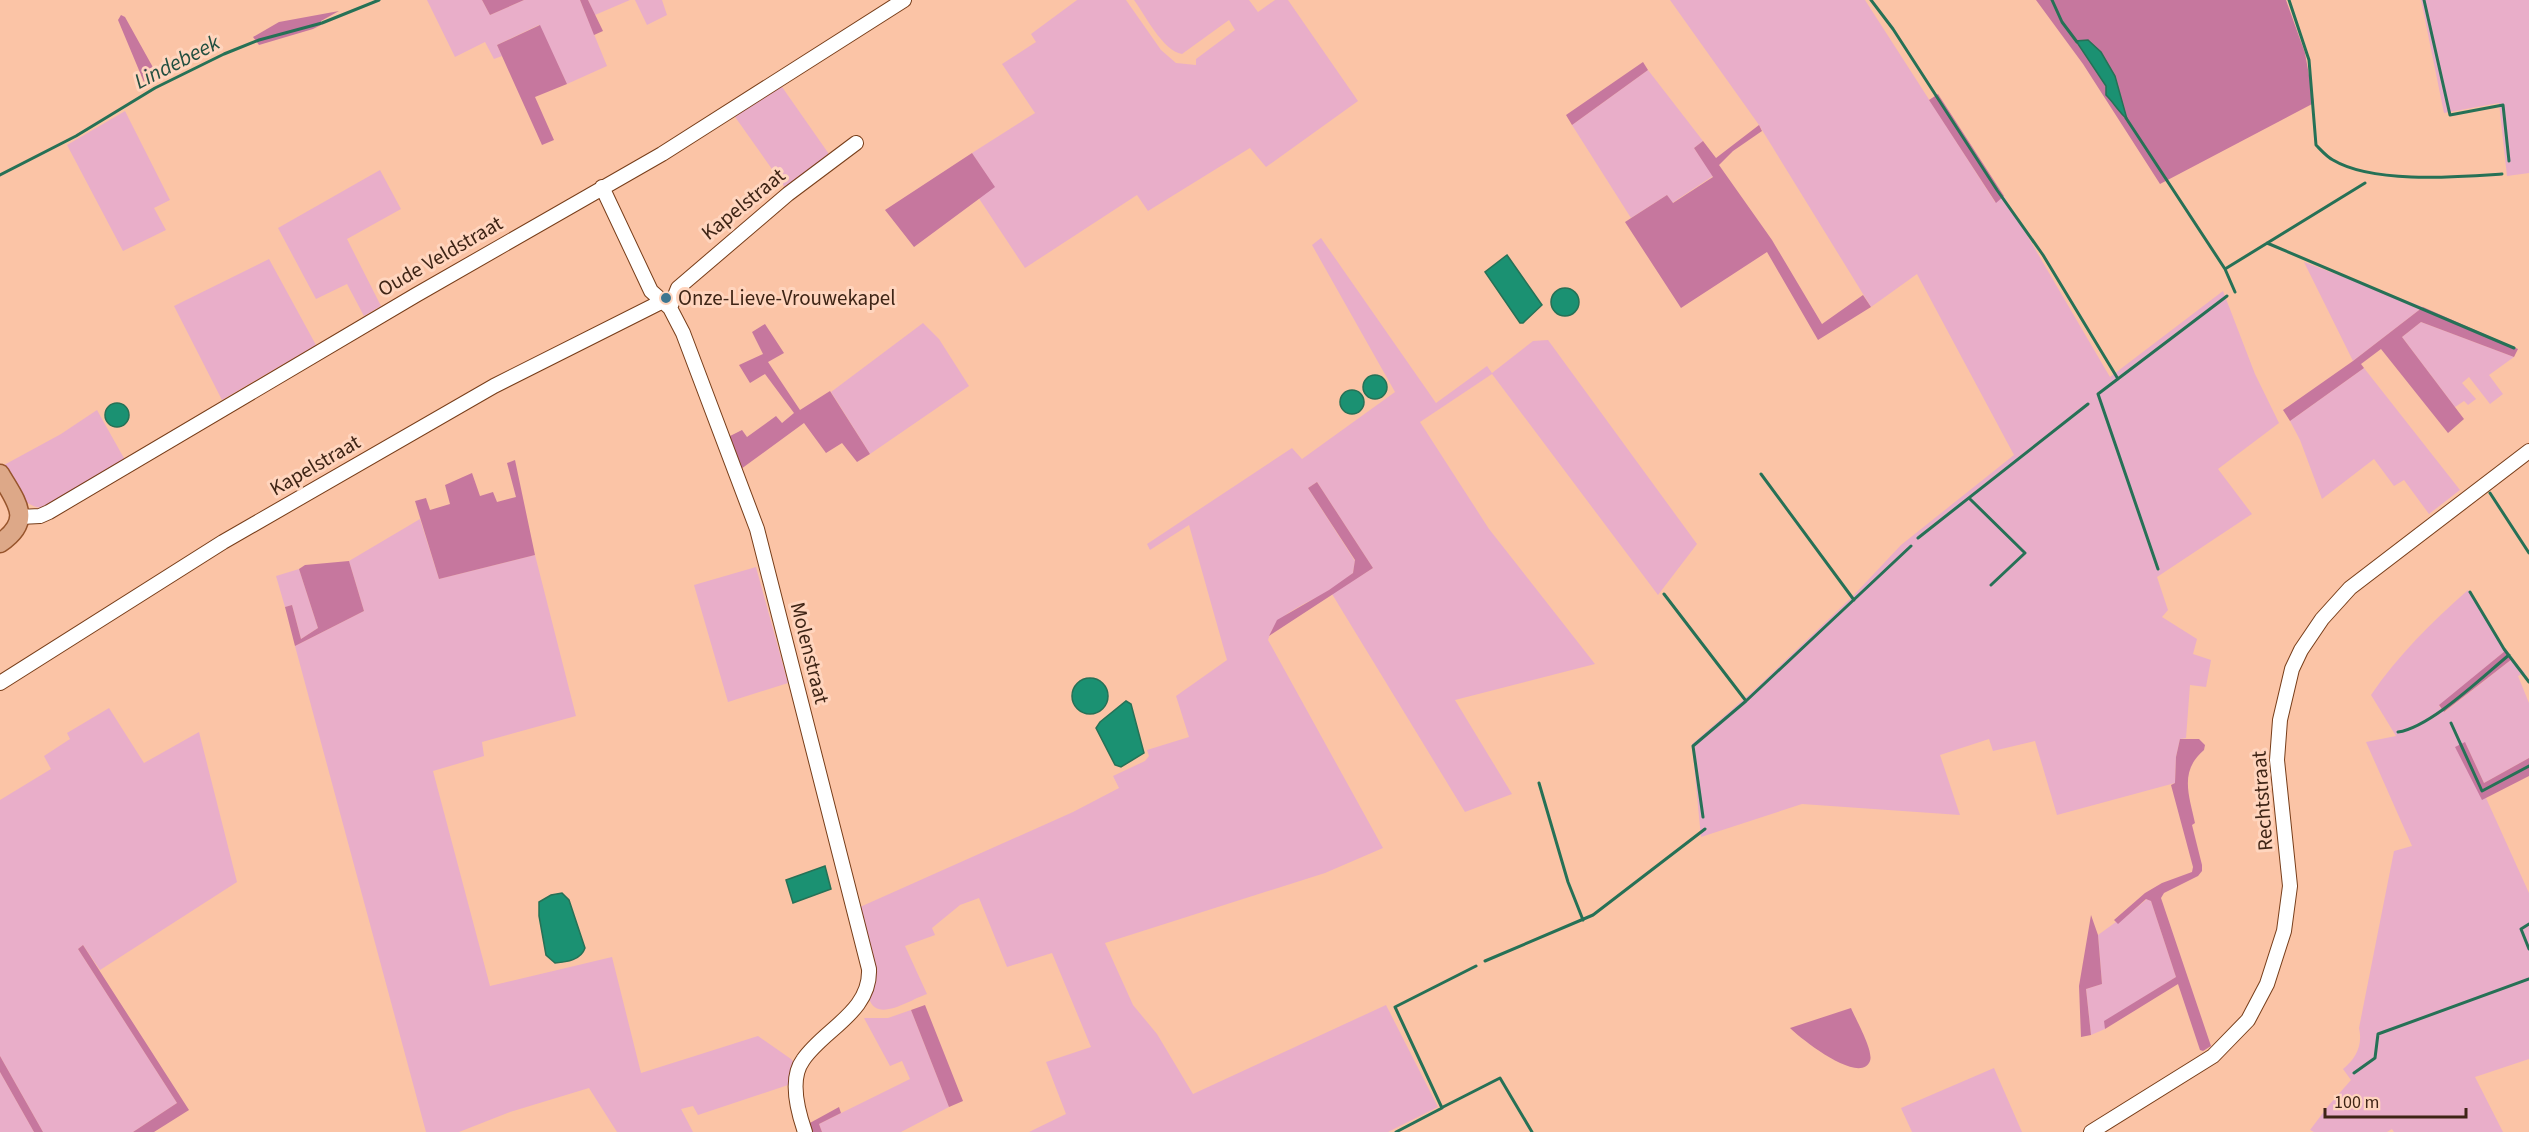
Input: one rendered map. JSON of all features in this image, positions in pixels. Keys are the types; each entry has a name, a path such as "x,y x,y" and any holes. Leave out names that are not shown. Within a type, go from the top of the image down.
{"main road":[{"path":"0,474 18,506 20,517 15,531 0,543"}],"street":[{"name":"Oude Veldstraat","path":"20,517 49,512 662,154 904,0"},
{"name":"Kapelstraat","path":"0,683 223,542 494,386 665,305 686,280 788,194 856,143"},
{"name":"Molenstraat","path":"602,187 651,291 665,305 683,333 757,529 869,969 870,982 866,994 856,1007 802,1060 797,1075 797,1104 806,1132"},
{"name":"Rechtstraat","path":"2091,1132 2213,1056 2248,1020 2267,984 2284,931 2290,886 2277,760 2280,720 2292,669 2301,650 2322,618 2350,588 2529,451"}],"shaded area":[{"path":"427,0 482,0 490,15 524,0 580,0 607,66 567,84 539,25 497,45 502,56 494,59 485,42 455,57"},
{"path":"482,0 524,0 490,15"},
{"path":"580,0 588,0 603,31 594,35"},
{"path":"588,0 630,0 595,15"},
{"path":"635,0 662,0 667,15 647,25"},
{"path":"1077,0 1126,0 1161,50 1176,63 1196,65 1196,59 1235,30 1229,20 1182,54 1161,40 1134,0 1249,0 1258,12 1275,0 1288,0 1358,101 1266,167 1250,148 1148,211 1137,195 1025,268 978,197 994,187 972,153 1035,113 1002,64 1036,42 1031,34"},
{"path":"1670,0 1865,0 1995,202 2004,196 2110,377 2223,291 2255,374 2279,423 2218,469 2252,514 2157,577 2168,610 2162,617 2197,639 2193,654 2211,660 2206,687 2190,685 2186,738 2180,739 2176,757 2175,783 2057,815 2035,741 1993,751 1989,739 1940,755 1960,815 1802,804 1701,837 1692,744 1752,692 1853,596 1901,545 2014,455 1917,274 1871,307 1759,125"},
{"path":"2036,0 2286,0 2305,53 2314,103 2160,184 2083,64"},
{"path":"2421,0 2529,0 2529,173 2507,176 2499,103 2444,113"},
{"path":"339,11 321,21 321,25 313,29 259,45 253,37 279,22"},
{"path":"121,15 125,17 160,80 146,87 118,20"},
{"path":"540,25 567,84 535,97 554,140 542,145 497,45"},
{"path":"2088,40 2101,52 2115,76 2127,119 2106,95 2106,86 2076,41"},
{"path":"1643,62 1648,70 1572,125 1566,115"},
{"path":"1648,70 1703,141 1694,148 1713,176 1672,203 1667,195 1631,218 1572,125"},
{"path":"780,84 831,157 786,189 733,114"},
{"path":"1938,94 2004,196 1996,203 1929,100"},
{"path":"125,111 170,200 154,208 166,230 123,251 67,145"},
{"path":"1759,125 1762,131 1733,151 1719,165 1772,240 1822,324 1863,295 1871,307 1818,340 1767,252 1681,308 1625,222 1667,195 1673,203 1713,177 1694,148 1703,141 1716,158"},
{"path":"972,153 995,187 914,247 885,210"},
{"path":"380,170 401,209 347,239 381,306 364,316 347,284 316,299 278,228"},
{"path":"1321,238 1436,403 1487,366 1492,373 1533,341 1548,340 1697,544 1658,595 1492,374 1420,422 1489,529 1595,664 1455,700 1512,794 1465,812 1332,594 1373,568 1317,482 1308,488 1355,561 1353,573 1329,591 1291,611 1277,623 1268,640 1383,848 1325,873 1105,943 1133,1005 1157,1034 1193,1094 1386,1005 1438,1107 1388,1132 1029,1132 1066,1114 1046,1062 1091,1047 1052,953 1007,967 979,898 960,905 932,928 935,935 905,946 927,994 895,1008 879,1009 869,998 860,907 1073,812 1119,788 1113,776 1145,761 1149,756 1147,750 1189,737 1176,696 1227,660 1189,525 1150,550 1147,544 1292,448 1302,459 1395,392 1312,245"},
{"path":"1507,255 1542,305 1523,323 1520,323 1485,272"},
{"path":"269,259 316,345 222,400 174,306"},
{"path":"2304,262 2423,307 2353,361"},
{"path":"1565,288 1575,292 1579,302 1575,312 1565,316 1555,312 1551,302 1555,292"},
{"path":"2423,307 2518,349 2514,357 2421,322 2402,337 2464,419 2448,433 2381,349 2361,364 2364,368 2290,421 2283,410 2353,361"},
{"path":"2421,322 2514,357 2489,375 2503,394 2490,404 2469,377 2462,383 2476,399 2468,405 2464,401 2455,407 2402,337"},
{"path":"923,323 939,339 969,386 870,454 831,392"},
{"path":"765,324 784,353 768,362 800,410 830,391 870,454 857,462 842,443 826,453 804,423 741,469 728,437 742,430 747,437 776,416 782,423 794,413 765,374 750,383 739,365 763,354 752,332"},
{"path":"2364,368 2460,490 2429,514 2404,480 2394,486 2374,459 2322,499 2300,440 2290,421"},
{"path":"1375,375 1384,378 1387,387 1384,396 1375,399 1366,396 1363,387 1366,378"},
{"path":"1352,390 1361,393 1364,402 1361,411 1352,414 1343,411 1340,402 1343,393"},
{"path":"117,403 125,407 129,415 125,423 117,427 109,423 105,415 109,407"},
{"path":"97,410 125,460 46,507 35,507 25,501 4,465 61,434"},
{"path":"515,460 535,555 439,579 415,501 426,498 430,510 450,504 445,485 472,473 480,496 493,492 497,502 516,497 507,463"},
{"path":"1317,482 1373,568 1269,636 1277,620 1329,590 1353,573 1355,560 1308,488"},
{"path":"420,519 439,579 535,555 576,716 482,742 484,756 433,771 490,986 612,957 641,1073 758,1036 795,1064 791,1084 698,1115 693,1106 681,1109 693,1132 617,1132 589,1088 510,1112 459,1132 426,1132 295,646 364,611 349,561"},
{"path":"349,561 364,611 295,646 285,607 292,605 301,639 318,628 299,569 305,565"},
{"path":"756,567 788,683 728,702 694,585"},
{"path":"299,569 318,628 301,639 292,605 285,607 276,576"},
{"path":"2468,590 2505,651 2439,706 2445,712 2512,659 2525,673 2518,676 2529,703 2529,758 2484,783 2465,742 2483,799 2486,798 2529,893 2529,1059 2475,1077 2503,1132 2394,1132 2392,1129 2387,1132 2314,1132 2310,1130 2351,1080 2343,1069 2352,1061 2359,1046 2359,1028 2394,851 2412,846 2366,742 2396,736 2371,695 2392,666 2416,640"},
{"path":"2505,651 2512,659 2444,712 2439,705"},
{"path":"1090,678 1103,683 1108,696 1103,709 1090,714 1077,709 1072,696 1077,683"},
{"path":"1126,701 1131,704 1144,753 1121,767 1115,765 1096,728"},
{"path":"109,708 144,763 199,732 237,882 100,970 83,945 78,949 177,1103 133,1132 43,1132 0,1056 0,800 51,769 44,756 70,739 67,733"},
{"path":"2180,739 2199,739 2205,745 2204,750 2191,766 2188,784 2195,823 2192,825 2202,871 2198,876 2164,893 2161,898 2211,1046 2203,1051 2200,1050 2178,984 2105,1029 2104,1021 2176,977 2151,901 2146,899 2118,924 2114,920 2145,893 2162,883 2192,872 2193,867 2171,785 2175,783 2176,757"},
{"path":"2465,742 2484,783 2529,758 2529,776 2482,800 2455,747"},
{"path":"825,866 831,889 793,903 786,880"},
{"path":"562,893 569,900 585,948 577,958 555,963 546,955 539,916 539,902 551,895"},
{"path":"2147,899 2151,901 2176,977 2105,1021 2105,1029 2091,1035 2086,989 2102,984 2098,935 2116,922 2118,923"},
{"path":"2091,915 2098,935 2102,984 2086,989 2091,1035 2081,1037 2079,986"},
{"path":"83,945 189,1110 154,1132 133,1132 177,1103 78,949"},
{"path":"925,1005 963,1101 949,1107 911,1010"},
{"path":"1851,1008 1869,1050 1870,1061 1864,1067 1855,1068 1830,1058 1790,1028"},
{"path":"911,1010 949,1107 901,1132 822,1132 819,1124 910,1079 902,1061 890,1066 864,1018 888,1018"},
{"path":"0,1056 43,1132 34,1132 0,1072"},
{"path":"1994,1068 2022,1132 1912,1132 1901,1108"},
{"path":"0,1072 34,1132 0,1132"},
{"path":"839,1107 841,1113 819,1124 822,1132 811,1132 808,1124"}],"waterway":[{"name":"Lindebeek","path":"0,175 76,136 155,88 224,54 259,40 322,23 379,0"},
{"path":"1871,0 1893,29 1997,190 2043,255 2118,379"},
{"path":"2052,0 2062,22 2077,42"},
{"path":"2289,0 2309,60 2316,145 2329,157 2350,168 2392,176 2439,177 2502,174"},
{"path":"2424,0 2450,115 2503,105 2509,161"},
{"path":"2126,118 2225,269"},
{"path":"2235,292 2225,269 2365,183"},
{"path":"2267,243 2514,348"},
{"path":"2158,569 2098,394 2227,296"},
{"path":"1918,538 2088,404"},
{"path":"1761,474 1854,600"},
{"path":"2490,493 2529,553"},
{"path":"1969,498 2025,553 1991,585"},
{"path":"1703,817 1693,746 1746,701 1911,546"},
{"path":"2470,592 2504,649 2529,682"},
{"path":"1664,594 1746,701"},
{"path":"2398,732 2411,728 2441,711 2509,655"},
{"path":"2451,723 2482,791 2529,766"},
{"path":"1539,783 1568,882 1583,920"},
{"path":"1485,961 1593,915 1705,829"},
{"path":"2529,924 2521,929 2529,949"},
{"path":"1396,1132 1442,1108 1395,1007 1476,966"},
{"path":"2354,1073 2375,1058 2378,1034 2529,979"},
{"path":"1443,1107 1500,1078 1532,1132"}],"place":[{"name":"Onze-Lieve-Vrouwekapel","path":"666,298"}]}
